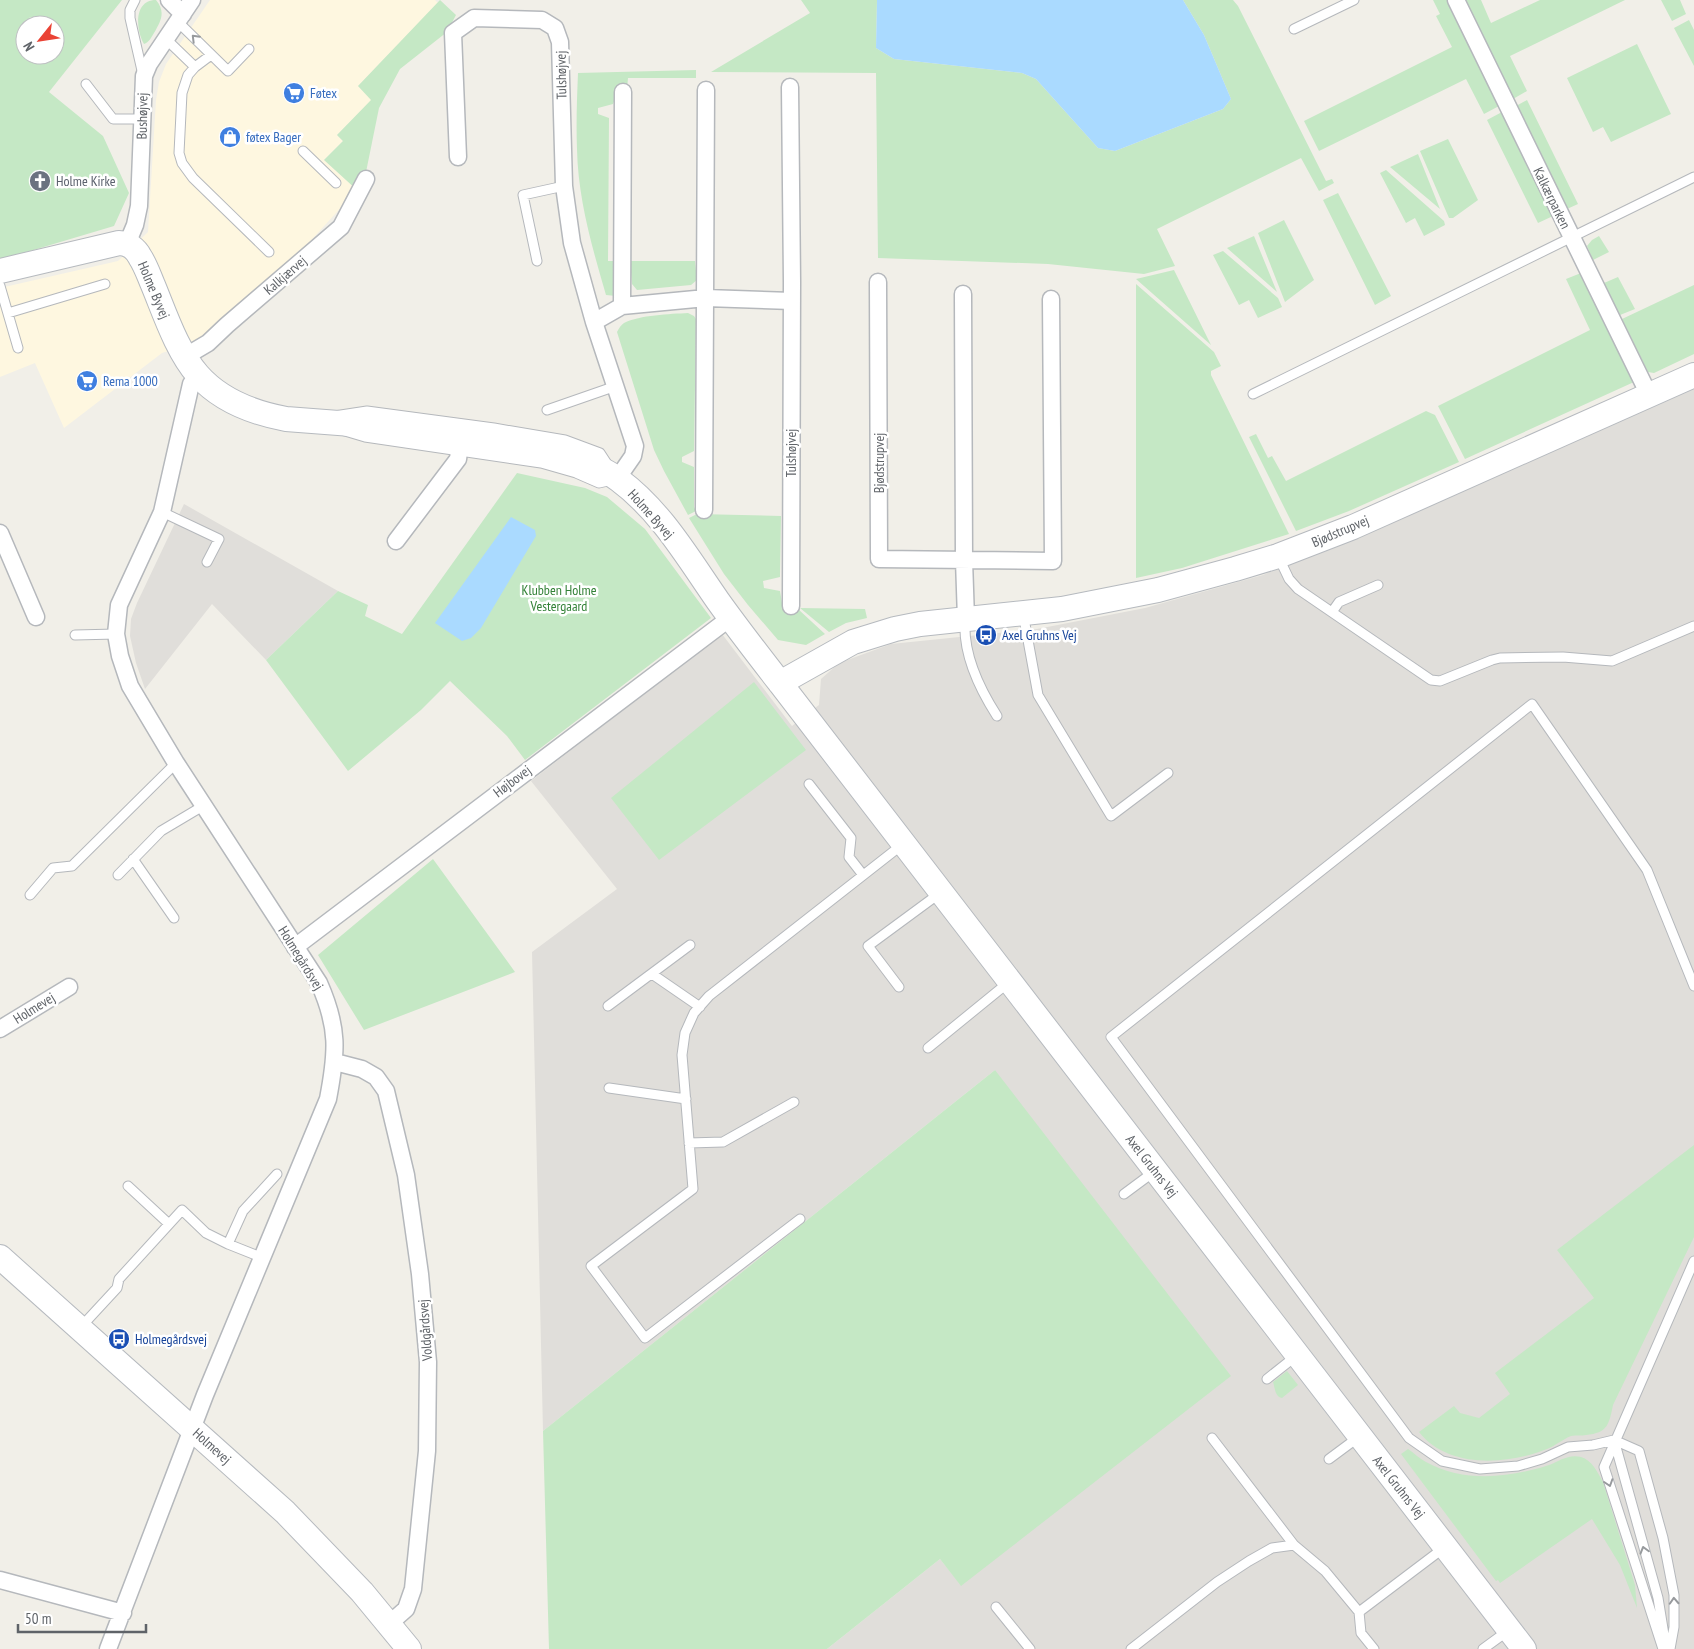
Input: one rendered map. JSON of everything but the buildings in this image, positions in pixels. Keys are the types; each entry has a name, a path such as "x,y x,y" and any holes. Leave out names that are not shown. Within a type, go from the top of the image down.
{"street":[{"path":"169,0 180,18"},
{"name":"Bushøjvej","path":"127,244 137,217 144,76 149,64 192,0"},
{"name":"Kalkærparken","path":"1456,0 1649,395"},
{"name":"Tulshøjvej","path":"458,157 453,33 474,18 542,20 555,28 560,42 564,186 572,243 594,322 635,446 633,456 617,479"},
{"name":"Tulshøjvej","path":"790,86 792,301 791,606"},
{"path":"704,510 706,90"},
{"path":"622,306 623,92"},
{"name":"Kalkjærvej","path":"192,365 208,343 226,325 342,227 366,179"},
{"path":"0,271 115,244 127,244"},
{"name":"Holme Byvej","path":"127,244 141,258 172,331 192,365 228,399 269,416 286,419 391,427 460,444 560,453 583,461 617,479 640,497 669,531 730,618 780,683"},
{"name":"Bjødstrupvej","path":"878,282 879,559 1052,561 1051,299"},
{"path":"963,294 966,619"},
{"path":"594,322 622,306 706,298 792,301"},
{"path":"162,512 191,384 192,365"},
{"name":"Bjødstrupvej","path":"780,683 837,650 870,635 920,624 1062,609 1158,590 1235,570 1278,556 1353,527 1694,375"},
{"path":"396,541 458,459 460,444"},
{"name":"Holmegårdsvej","path":"108,1649 193,1429 328,1099 335,1062 334,1026 329,1005 319,983 176,763 130,686 120,656 116,634 120,605 162,512"},
{"path":"0,533 36,617"},
{"name":"Højbovej","path":"295,947 730,618"},
{"name":"Axel Gruhns Vej","path":"780,683 1524,1649"},
{"name":"Holmevej","path":"0,1029 69,987"},
{"name":"Voldgårdsvej","path":"335,1062 362,1069 376,1077 386,1091 406,1175 420,1274 428,1362 428,1451 413,1589 406,1609 389,1624"},
{"name":"Holmevej","path":"0,1256 306,1533 362,1592 409,1649"},
{"path":"0,1580 123,1612"}],"lane":[{"path":"135,0 130,10 130,18 144,76"},
{"path":"1294,29 1354,0"},
{"path":"180,18 211,55 228,71 249,49"},
{"path":"166,39 195,67"},
{"path":"211,55 188,75 182,93 179,153 182,163 193,178 269,252"},
{"path":"86,84 113,119 142,119"},
{"path":"303,151 336,183"},
{"path":"1252,394 1694,177"},
{"path":"537,261 523,195 564,186"},
{"path":"8,313 105,284"},
{"path":"0,286 18,348"},
{"path":"546,410 616,386"},
{"path":"308,420 368,411 540,435 565,440 600,453 617,479"},
{"path":"162,512 219,539 207,562"},
{"path":"1278,556 1290,579 1298,589 1431,680 1440,681 1500,658 1563,657 1612,661 1694,626"},
{"path":"1332,612 1339,602 1378,585"},
{"path":"1022,613 1038,695 1111,816 1168,773"},
{"path":"966,619 964,637 967,650 984,695 997,716"},
{"path":"75,635 116,634"},
{"path":"1670,1649 1674,1627 1674,1595 1663,1538 1639,1451 1614,1440 1594,1445 1568,1447 1542,1459 1518,1466 1480,1469 1442,1462 1409,1438 1111,1037 1532,704 1647,870 1694,986"},
{"path":"30,895 54,868 72,866 176,763"},
{"path":"809,784 851,838 849,857 863,875"},
{"path":"118,875 161,831 203,806"},
{"path":"800,1219 645,1338 591,1266 693,1189 682,1055 685,1033 694,1012 709,996 903,844"},
{"path":"134,859 174,918"},
{"path":"899,988 868,946 940,893"},
{"path":"608,1006 690,945"},
{"path":"652,974 700,1006"},
{"path":"928,1048 1010,982"},
{"path":"609,1088 686,1099"},
{"path":"689,1143 723,1142 794,1102"},
{"path":"1124,1194 1155,1171"},
{"path":"228,1244 243,1211 277,1174"},
{"path":"128,1186 169,1224"},
{"path":"80,1328 117,1288 119,1279 182,1210 206,1233 263,1258"},
{"path":"1664,1649 1604,1467 1614,1440 1694,1261"},
{"path":"1267,1379 1297,1356"},
{"path":"1329,1459 1360,1436"},
{"path":"1212,1438 1294,1545 1325,1571 1359,1612 1361,1633 1374,1649"},
{"path":"1614,1440 1658,1598 1664,1628 1664,1649"},
{"path":"1131,1649 1217,1582 1249,1561 1272,1548 1294,1545"},
{"path":"1359,1612 1445,1547"},
{"path":"996,1607 1030,1649"},
{"path":"1484,1649 1509,1630"}],"shaded area":[{"path":"210,0 435,0 438,3 358,86 372,100 337,135 343,141 324,160 357,190 305,247 196,342 162,353 64,428 35,363 0,377 0,288 118,261 148,232 156,100 159,82 166,64"},
{"path":"1694,387 1694,1649 827,1649 940,1559 961,1585 995,1070 543,1431 532,952 617,889 531,781 722,634 792,726 819,705 821,679 839,663 891,644 1037,629 1145,608 1263,575"},
{"path":"184,504 338,591 266,660 212,604 145,689 136,663 130,636 131,619"}],"green space":[{"path":"0,0 122,0 49,92 103,136 129,193 114,226 0,260"},
{"path":"156,0 162,13 157,29 144,44 139,32 138,17 143,5 149,1"},
{"path":"440,0 456,15 447,32 400,69 379,108 365,177 357,190 324,160 343,141 337,135 371,100 358,86"},
{"path":"801,0 877,0 876,48 894,59 1022,73 1036,79 1098,148 1115,151 1223,109 1231,99 1204,35 1183,0 1233,0 1238,6 1326,181 1332,179 1334,183 1319,191 1301,158 1157,229 1175,266 1144,274 1048,264 878,258 876,73 711,72 810,13"},
{"path":"1433,0 1447,0 1499,106 1484,114 1466,79 1319,151 1304,121 1452,47 1436,16 1440,14"},
{"path":"1464,0 1481,0 1491,23 1540,0 1625,0 1510,56 1527,91 1513,99"},
{"path":"1661,0 1680,0 1686,14 1672,21"},
{"path":"1689,20 1694,30 1694,66 1674,28"},
{"path":"1637,44 1671,114 1611,142 1603,127 1593,132 1567,78"},
{"path":"696,70 696,78 628,78 627,89 619,89 613,104 598,108 598,114 609,118 608,261 613,261 617,291 616,296 606,295 591,241 580,186 577,140 578,73"},
{"path":"1527,100 1578,204 1567,209 1516,106"},
{"path":"1502,112 1553,216 1538,223 1487,120"},
{"path":"1448,139 1478,200 1453,218 1449,218 1420,151"},
{"path":"1418,154 1440,209 1390,167"},
{"path":"1386,170 1444,221 1445,225 1424,236 1415,218 1406,223 1380,173"},
{"path":"1338,193 1391,296 1375,305 1323,200"},
{"path":"1284,220 1314,280 1285,302 1258,233"},
{"path":"1254,236 1277,292 1227,248"},
{"path":"1599,236 1609,252 1593,260 1587,246"},
{"path":"1223,251 1278,298 1282,307 1258,318 1249,300 1239,305 1213,255"},
{"path":"630,261 695,261 697,280 691,285 637,290 632,284"},
{"path":"1174,270 1211,345 1136,279"},
{"path":"1581,273 1634,382 1465,459 1438,406 1590,330 1566,279"},
{"path":"1618,277 1635,309 1620,315 1604,283"},
{"path":"1136,284 1214,352 1221,366 1211,371 1211,375 1289,534 1182,568 1136,578"},
{"path":"1694,285 1694,354 1654,373 1648,372 1622,319"},
{"path":"688,313 696,319 694,451 682,457 682,462 694,467 694,507 696,511 688,515 654,450 617,332 624,323 638,318"},
{"path":"1426,411 1435,415 1459,462 1349,511 1296,531 1249,437 1256,434 1268,458 1272,456 1286,481"},
{"name":"Klubben Holme Vestergaard","path":"517,473 585,488 607,497 645,529 711,618 525,760 507,736 450,681 421,710 348,771 266,660 338,591 368,605 365,616 402,634"},
{"path":"697,514 781,516 780,577 763,581 764,588 780,591 783,609 798,609 825,634 806,645 778,640 724,574 689,518"},
{"path":"800,608 865,609 867,618 846,623 829,632"},
{"path":"754,682 806,750 659,860 611,798"},
{"path":"433,859 515,972 364,1030 318,955"},
{"path":"995,1070 1231,1376 961,1586 940,1559 827,1649 549,1649 543,1431"},
{"path":"1694,1145 1694,1237 1613,1405 1608,1422 1603,1430 1593,1434 1571,1436 1550,1448 1531,1454 1497,1460 1462,1458 1446,1453 1431,1444 1419,1432 1454,1406 1460,1413 1479,1418 1510,1394 1495,1373 1594,1298 1557,1250"},
{"path":"1287,1371 1298,1385 1282,1398 1277,1394 1273,1382"},
{"path":"1408,1449 1424,1461 1441,1469 1471,1476 1518,1473 1549,1465 1572,1456 1581,1457 1588,1461 1603,1482 1635,1585 1637,1608 1620,1565 1592,1519 1500,1583 1498,1580 1496,1581 1401,1454"}],"water":[{"path":"877,0 1183,0 1204,35 1231,99 1223,109 1115,151 1098,148 1036,79 1022,73 894,59 876,48"},
{"path":"511,517 535,530 536,536 481,628 471,638 462,641 435,623"}],"place":[{"name":"Føtex","path":"294,93"},
{"name":"føtex Bager","path":"230,137"},
{"name":"Holme Kirke","path":"40,181"},
{"name":"Rema 1000","path":"87,381"},
{"name":"Axel Gruhns Vej","path":"986,635"},
{"name":"Holmegårdsvej","path":"119,1339"}]}
